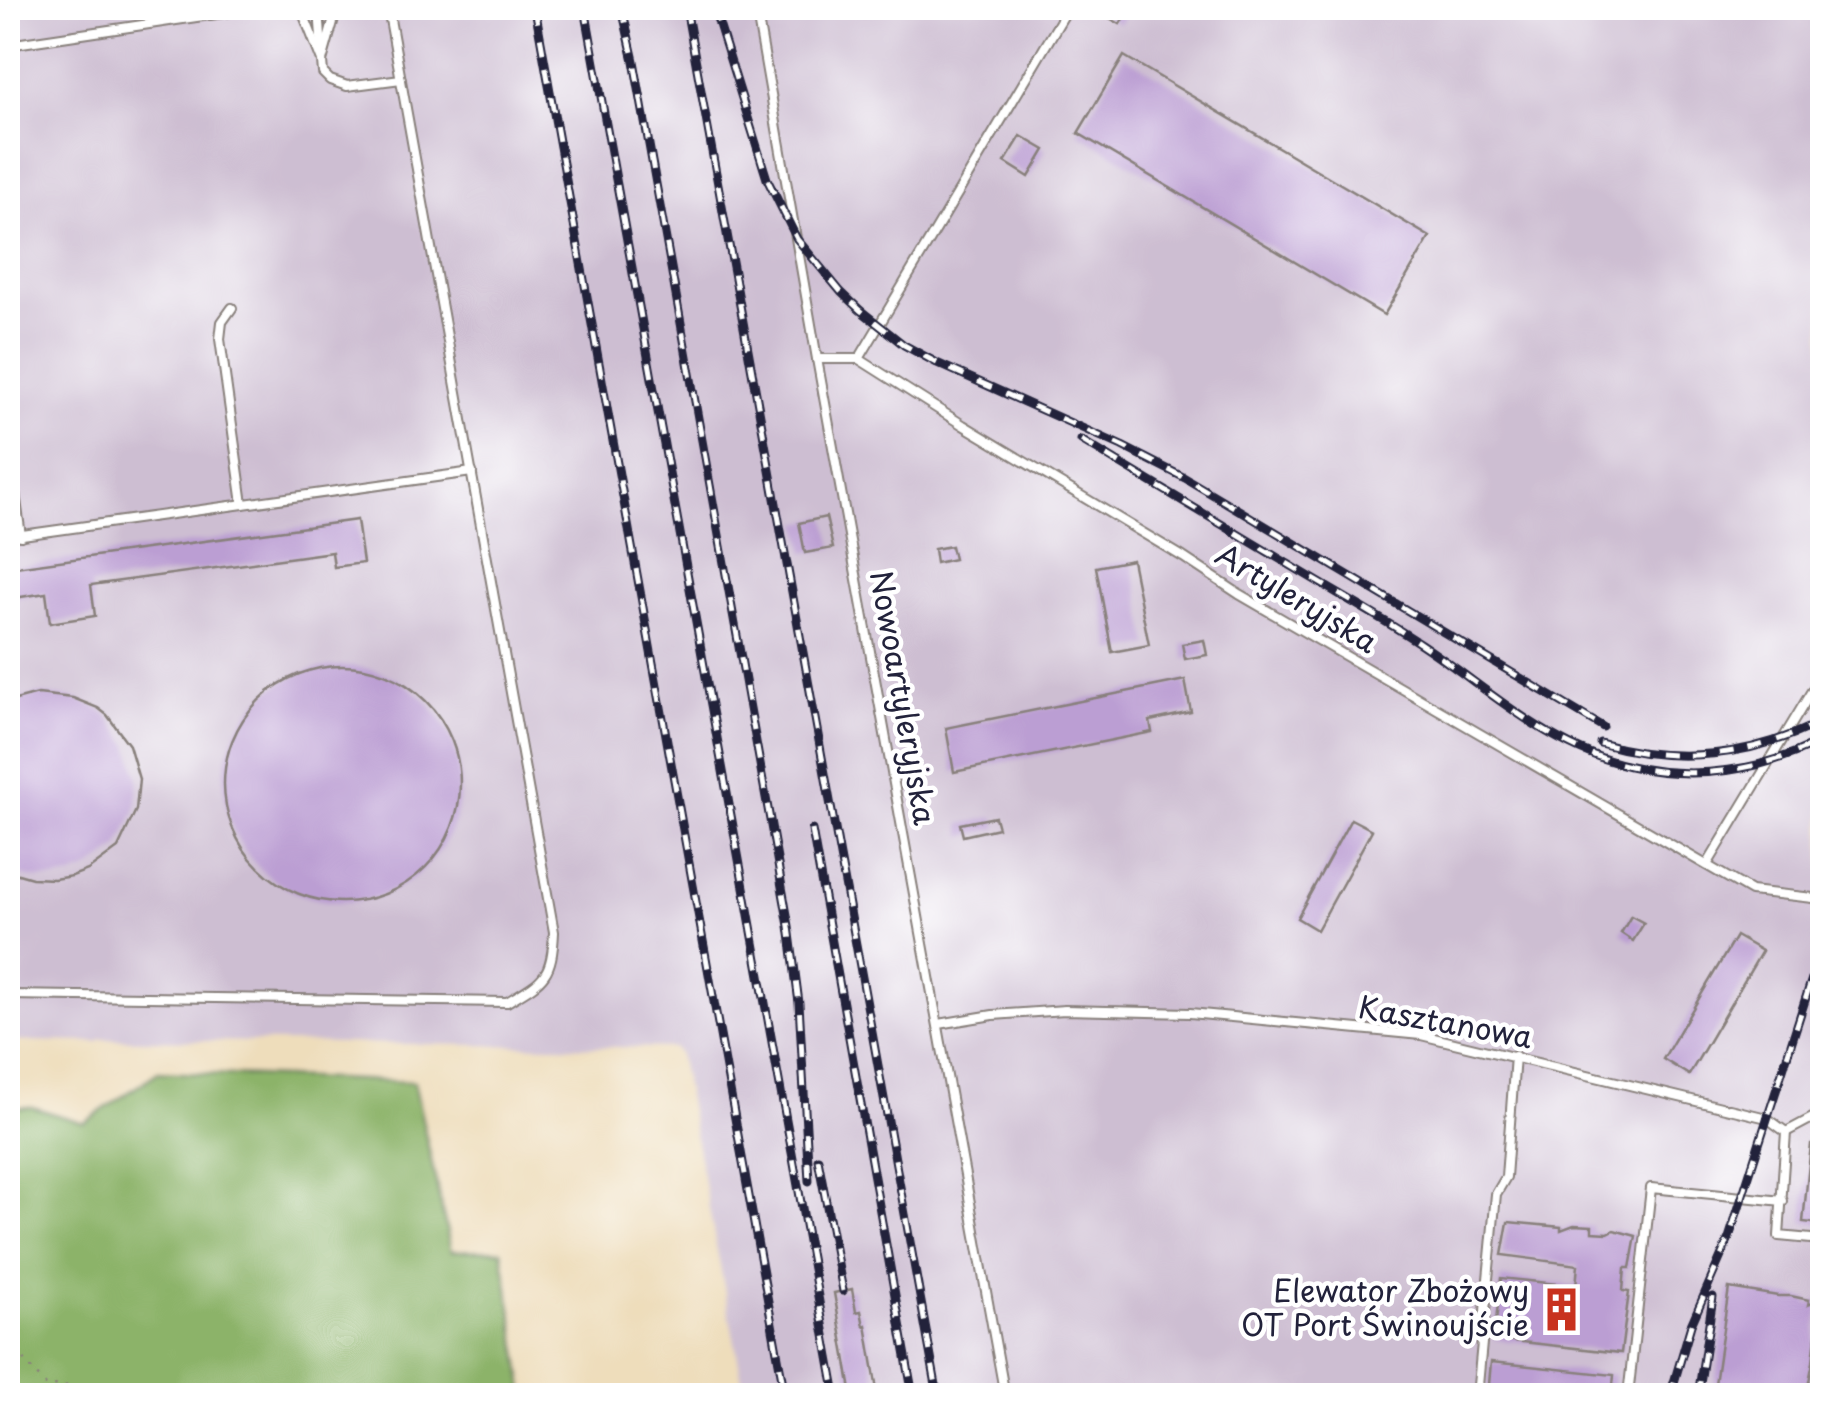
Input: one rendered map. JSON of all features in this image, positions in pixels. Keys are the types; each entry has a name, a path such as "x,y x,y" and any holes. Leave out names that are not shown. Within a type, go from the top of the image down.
{"lane":[{"path":"8,45 257,8"},
{"path":"301,8 322,61"},
{"path":"319,8 324,73 338,84 401,79"},
{"path":"322,61 338,8"},
{"path":"8,995 507,1002 538,983 553,962 554,932 388,8"},
{"name":"Nowoartyleryjska","path":"756,8 1005,1396"},
{"path":"817,359 859,359 1068,8"},
{"path":"232,308 222,322 220,339 243,504"},
{"name":"Artyleryjska","path":"859,359 1239,594 1751,891 1822,899"},
{"path":"8,442 21,536"},
{"path":"8,538 472,472"},
{"path":"1707,865 1822,674"},
{"name":"Kasztanowa","path":"939,1024 1065,1010 1190,1013 1421,1035 1766,1118 1786,1132"},
{"path":"1476,1396 1496,1194 1506,1178 1515,1056"},
{"path":"1822,1106 1816,1116 1786,1132 1780,1236 1822,1240"},
{"path":"1628,1396 1651,1188 1783,1200"},
{"path":"1817,1396 1822,1359"}],"path":[{"path":"8,1310 16,1345 29,1367 46,1384 292,1395"}],"shaded area":[{"path":"8,8 1822,8 1822,1395 745,1395 679,1054 674,1048 8,1041"}],"green space":[{"path":"158,1072 414,1082 451,1251 502,1250 525,1395 8,1395 8,1108 32,1107 84,1123"}],"building":[{"path":"1092,8 1129,8 1120,24"},
{"path":"1124,56 1430,237 1384,315 1078,133"},
{"path":"1021,136 1045,150 1029,177 1005,162"},
{"path":"826,517 833,548 805,553 799,523"},
{"path":"357,520 363,563 334,567 332,552 91,585 95,616 50,623 46,593 8,599 8,568"},
{"path":"951,546 954,559 936,563 934,549"},
{"path":"1132,560 1149,645 1112,652 1096,567"},
{"path":"1204,640 1207,655 1185,659 1182,644"},
{"path":"342,666 387,675 426,700 451,739 460,784 451,829 426,868 387,893 342,902 297,893 258,868 233,829 224,784 233,739 258,700 297,675"},
{"path":"1185,680 1191,712 1150,721 1152,732 954,772 946,728"},
{"path":"38,694 73,698 107,715 129,745 139,779 136,810 118,848 88,870 54,879 8,871 8,702"},
{"path":"995,817 998,828 963,836 960,824"},
{"path":"1351,819 1372,830 1317,930 1297,918"},
{"path":"1631,916 1644,923 1633,941 1621,933"},
{"path":"1736,936 1762,951 1689,1075 1663,1059"},
{"path":"1811,1144 1822,1145 1822,1224 1803,1222"},
{"name":"Elewator Zbożowy OT Port Świnoujście","path":"1508,1222 1561,1230 1574,1225 1592,1226 1592,1232 1614,1230 1636,1236 1630,1268 1625,1268 1623,1291 1629,1292 1621,1353 1494,1339 1501,1278 1576,1286 1578,1265 1502,1255"},
{"path":"1729,1288 1791,1296 1809,1300 1808,1305 1820,1300 1806,1396 1716,1396"},
{"path":"852,1289 856,1312 861,1311 866,1325 878,1396 852,1396 834,1293"},
{"path":"1491,1362 1614,1375 1612,1396 1488,1396"}],"railway":[{"path":"535,8 785,1396"},
{"path":"585,8 836,1396"},
{"path":"622,8 789,926 799,1003 809,1181"},
{"path":"686,8 938,1396"},
{"path":"714,8 767,179 797,239 860,310 904,345 937,363 1185,478 1603,727"},
{"path":"1081,440 1394,626 1520,715 1572,746 1630,766 1704,773 1753,766 1822,740"},
{"path":"1600,743 1657,754 1713,754 1768,743 1822,721"},
{"path":"812,830 913,1396"},
{"path":"1670,1396 1691,1325 1729,1238 1822,947"},
{"path":"818,1159 843,1291"},
{"path":"1698,1396 1713,1297"}],"place":[{"name":"Elewator Zbożowy OT Port Świnoujście","path":"1562,1309"}]}
